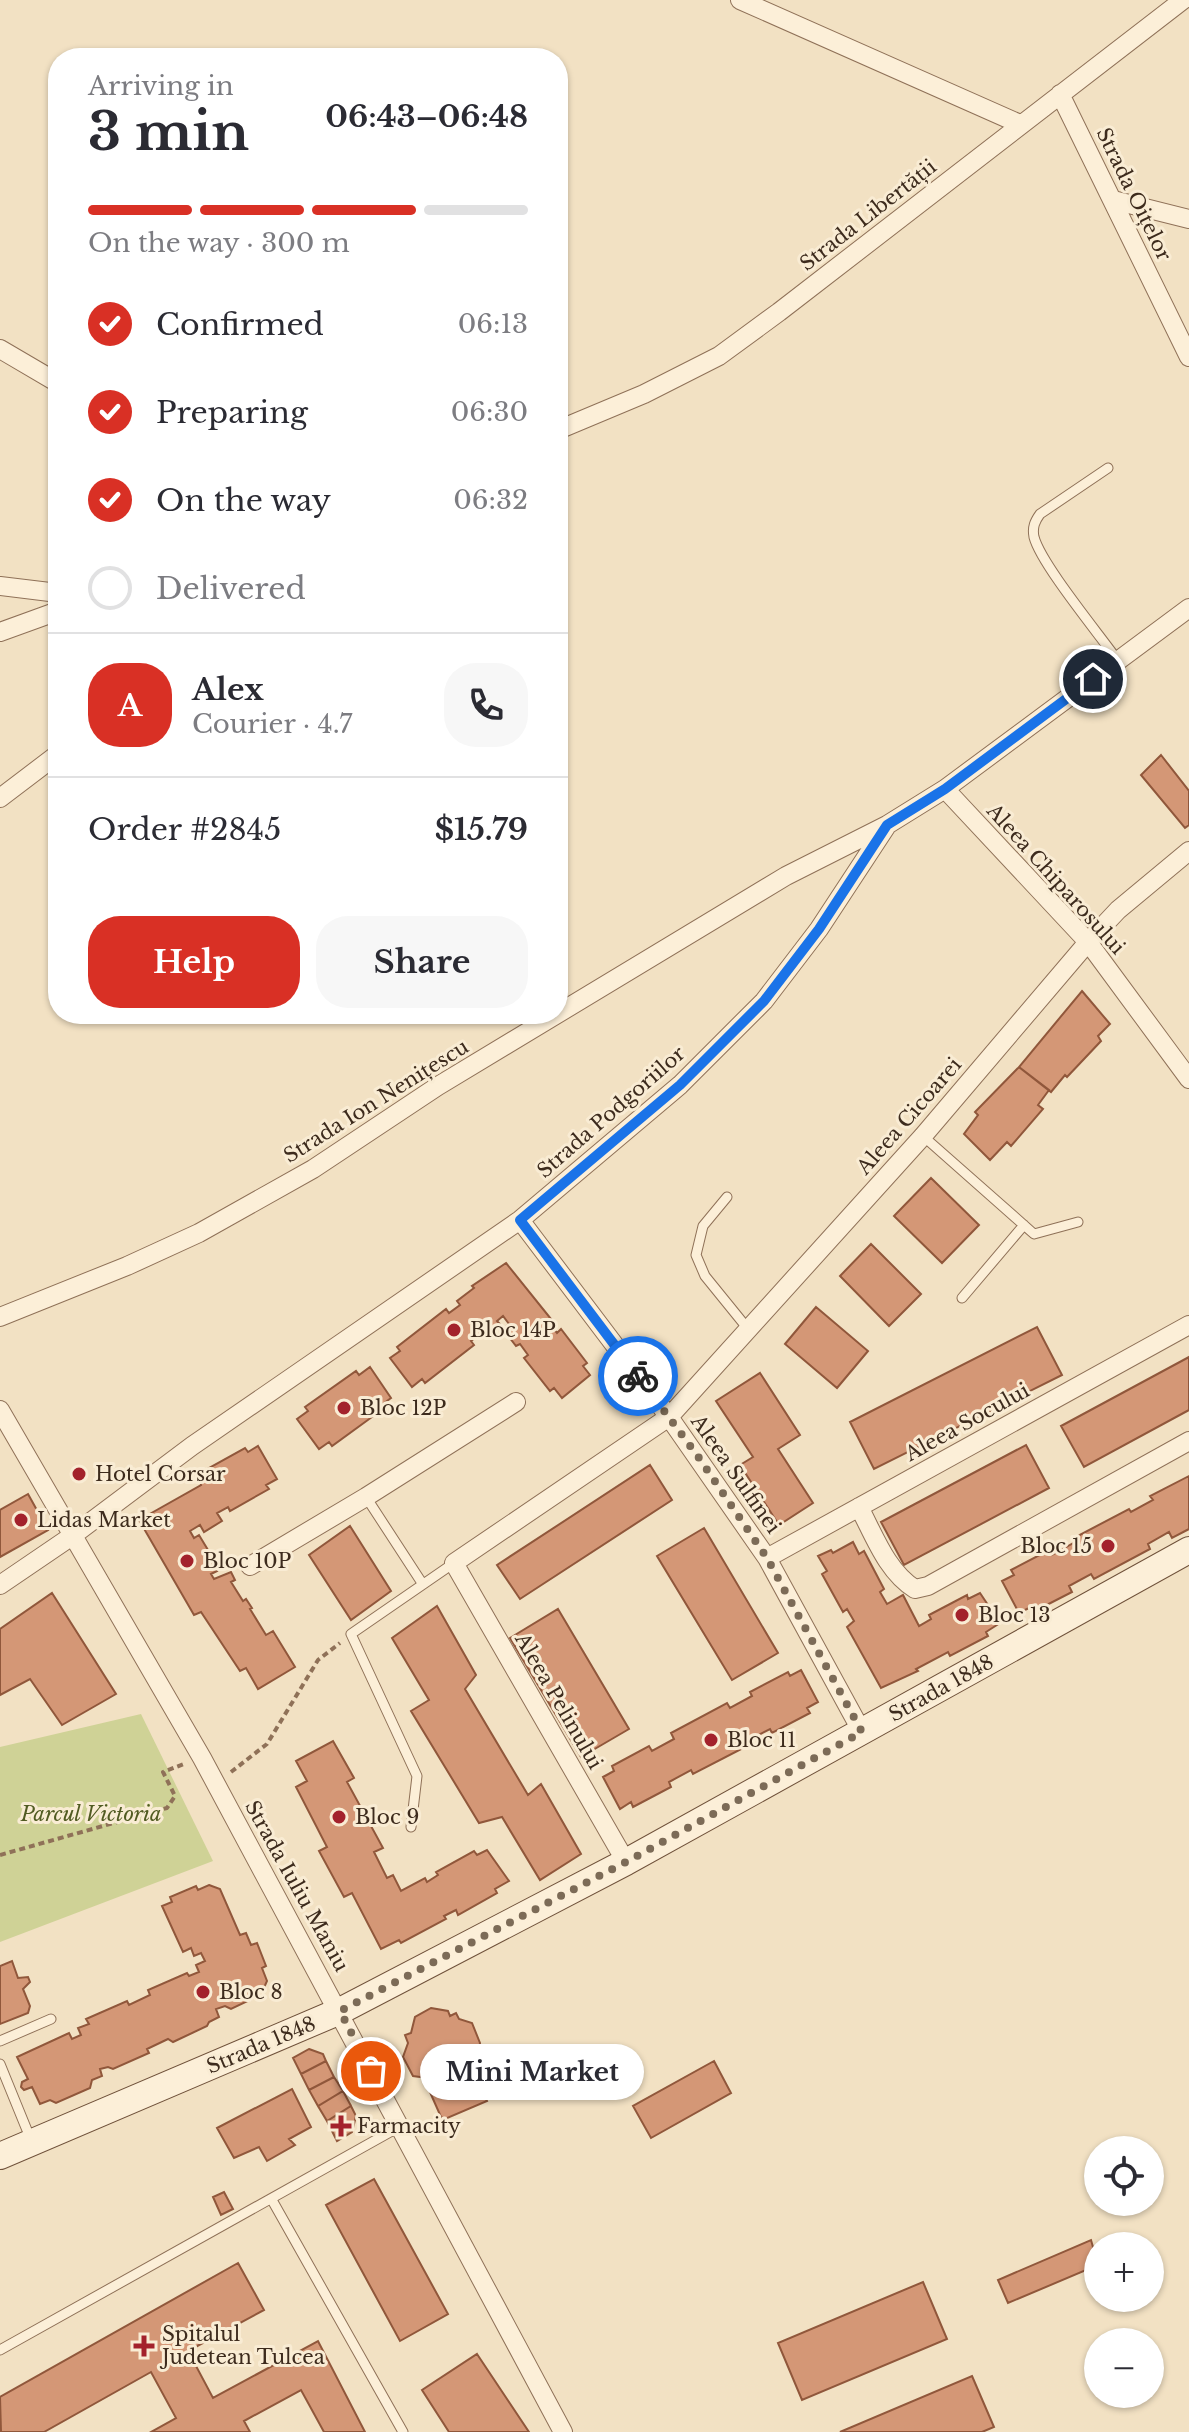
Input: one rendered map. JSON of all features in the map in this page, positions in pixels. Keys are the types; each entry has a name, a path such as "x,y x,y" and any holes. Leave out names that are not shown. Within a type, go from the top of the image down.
{"main road":[{"name":"Strada 1848","path":"0,2156 340,2011 626,1862 1189,1550"}],"street":[{"path":"740,0 1020,124"},
{"name":"Strada Libertății","path":"568,426 644,394 719,356 1183,0"},
{"name":"Strada Oițelor","path":"1060,94 1189,357"},
{"path":"1113,200 1189,219"},
{"path":"0,349 48,377"},
{"path":"0,586 48,592"},
{"name":"Strada Podgoriilor","path":"0,1585 72,1536 192,1446 520,1220 680,1085 764,1001 819,929 887,825 945,789 1189,608"},
{"path":"0,632 48,615"},
{"path":"0,798 48,762"},
{"name":"Aleea Chiparosului","path":"945,789 1088,942 1189,1079"},
{"name":"Strada Ion Nenițescu","path":"568,1008 786,876 887,825"},
{"name":"Aleea Cicoarei","path":"669,1417 923,1136 1088,942 1118,910 1187,857"},
{"name":"Strada Ion Nenițescu","path":"0,1317 99,1278 199,1233 313,1169 438,1086 541,1024"},
{"name":"Aleea Sulfinei","path":"520,1220 669,1417 767,1558 862,1732"},
{"name":"Aleea Socului","path":"767,1558 1189,1325"},
{"path":"250,1566 516,1402"},
{"name":"Strada Iuliu Maniu","path":"0,1410 202,1758 563,2432"},
{"path":"454,1563 669,1417"},
{"path":"859,1507 891,1566 902,1581 915,1589 928,1586 1189,1441"},
{"name":"Aleea Pelinului","path":"454,1563 626,1862"}],"lane":[{"path":"1108,468 1040,514 1034,522 1033,533 1052,569 1118,661"},
{"path":"923,1136 1034,1234 1078,1222"},
{"path":"727,1197 703,1226 696,1255 705,1276 748,1329"},
{"path":"962,1298 1024,1225"},
{"path":"366,1497 422,1583"},
{"path":"411,1827 417,1776 351,1634 454,1563"},
{"path":"0,2041 51,2019"},
{"path":"0,2064 32,2143"},
{"path":"0,2350 399,2127"},
{"path":"272,2200 403,2432"}],"path":[{"path":"216,1784 267,1744 318,1660 351,1634"},
{"path":"0,1855 167,1808 175,1796 163,1772 202,1758"}],"green space":[{"name":"Parcul Victoria","path":"141,1714 213,1861 0,1942 0,1747"}],"building":[{"path":"1161,755 1189,791 1189,825 1185,828 1141,775"},
{"path":"1082,991 1110,1024 1098,1036 1101,1041 1051,1092 1019,1067"},
{"path":"1019,1067 1049,1090 1038,1105 1043,1109 1011,1146 1007,1142 990,1160 964,1134 978,1115 975,1112"},
{"path":"931,1178 979,1225 942,1263 894,1216"},
{"path":"871,1244 921,1294 889,1326 840,1276"},
{"name":"Bloc 14P","path":"506,1263 551,1319 548,1322 557,1333 561,1329 587,1363 583,1366 590,1375 562,1398 554,1388 550,1391 524,1358 528,1355 520,1344 516,1346 503,1329 509,1324 503,1316 497,1321 500,1324 471,1341 474,1345 425,1383 422,1379 412,1387 390,1358 400,1351 397,1347 446,1309 449,1313 460,1305 457,1301 474,1288 472,1286"},
{"path":"816,1307 868,1351 837,1388 785,1344"},
{"path":"1037,1327 1062,1375 874,1469 850,1422"},
{"path":"1189,1357 1189,1410 1084,1467 1061,1426"},
{"name":"Bloc 12P","path":"370,1367 391,1398 380,1406 383,1409 332,1446 329,1442 319,1449 297,1419 308,1411 305,1407 356,1371 359,1375"},
{"path":"760,1373 800,1435 778,1449 813,1503 779,1525 740,1465 753,1457 716,1401"},
{"path":"1026,1445 1049,1488 904,1565 881,1522"},
{"name":"Bloc 10P","path":"258,1446 277,1479 266,1485 269,1489 230,1511 228,1507 217,1513 222,1521 204,1532 200,1525 190,1531 194,1538 199,1535 208,1550 205,1551 217,1571 211,1574 214,1579 231,1572 235,1580 231,1582 243,1601 246,1599 266,1635 273,1631 295,1667 258,1689 246,1668 240,1671 201,1612 194,1615 139,1520 201,1485 199,1480 210,1474 207,1469 245,1448 248,1452"},
{"path":"650,1465 672,1500 520,1599 497,1565"},
{"name":"Bloc 15","path":"1189,1476 1189,1529 1172,1538 1169,1532 1148,1544 1150,1549 1094,1579 1091,1574 1069,1586 1072,1592 1033,1612 1031,1607 1019,1613 1002,1581 1014,1575 1011,1570 1049,1550 1052,1555 1075,1542 1072,1539 1129,1509 1131,1512 1153,1500 1150,1496"},
{"name":"Lidas Market","path":"28,1494 48,1530 0,1557 0,1510"},
{"path":"350,1526 391,1591 351,1620 309,1555"},
{"path":"704,1528 778,1653 732,1680 657,1556"},
{"name":"Bloc 13","path":"853,1542 859,1554 864,1551 884,1589 880,1592 887,1604 903,1595 919,1626 931,1619 929,1615 967,1595 968,1599 980,1593 1000,1623 986,1632 988,1636 950,1656 948,1652 916,1669 918,1671 881,1688 847,1627 854,1621 847,1609 843,1612 822,1574 827,1571 818,1556 831,1550 833,1553"},
{"path":"52,1593 116,1694 62,1725 30,1679 0,1695 0,1629"},
{"path":"437,1606 476,1675 465,1689 528,1795 541,1784 581,1854 540,1880 502,1817 479,1823 411,1711 429,1700 392,1638"},
{"path":"558,1609 629,1729 581,1757 510,1638"},
{"name":"Bloc 11","path":"801,1670 818,1702 807,1708 810,1713 772,1733 770,1729 747,1741 749,1745 693,1774 691,1770 669,1782 671,1787 633,1807 631,1802 620,1809 603,1777 614,1771 612,1766 649,1746 652,1751 674,1739 671,1733 727,1703 730,1708 752,1696 750,1692 788,1672 790,1676"},
{"name":"Bloc 9","path":"333,1741 354,1778 347,1782 383,1848 374,1852 387,1878 393,1875 401,1891 425,1878 427,1882 438,1875 436,1872 474,1851 477,1855 487,1850 509,1881 495,1889 497,1893 458,1915 456,1910 444,1916 446,1919 401,1943 399,1940 381,1949 352,1893 344,1897 319,1851 327,1847 296,1787 307,1781 296,1761"},
{"name":"Bloc 8","path":"209,1885 220,1889 240,1935 246,1933 251,1945 257,1943 266,1966 262,1968 267,1981 263,1990 231,2009 225,2006 216,2009 219,2017 207,2026 173,2042 168,2039 147,2049 149,2053 113,2069 100,2069 102,2076 92,2080 90,2088 56,2103 50,2100 40,2104 32,2087 24,2090 21,2087 22,2082 28,2079 17,2057 69,2033 72,2039 81,2035 78,2028 89,2024 86,2019 127,2001 129,2005 150,1995 148,1990 187,1973 189,1976 199,1972 196,1965 205,1961 201,1953 194,1956 191,1948 183,1952 162,1906 172,1902 170,1897 196,1886 198,1890"},
{"path":"12,1961 18,1978 28,1977 30,1982 23,1989 30,2006 28,2013 0,2024 0,1966"},
{"path":"431,2008 448,2011 450,2016 456,2013 459,2019 472,2023 480,2043 478,2054 469,2058 488,2096 485,2097 487,2101 445,2119 441,2117 425,2081 429,2080 427,2075 413,2076 403,2057 408,2043 405,2035 411,2033 415,2017"},
{"path":"309,2049 323,2054 326,2061 301,2074 293,2058"},
{"name":"Farmacity","path":"326,2061 334,2077 309,2090 301,2074"},
{"path":"714,2061 731,2093 651,2138 633,2106"},
{"path":"334,2077 343,2091 318,2106 309,2090"},
{"path":"292,2089 311,2127 289,2139 295,2145 267,2161 259,2147 234,2158 217,2128"},
{"name":"Farmacity","path":"343,2091 351,2106 327,2121 318,2106"},
{"name":"Farmacity","path":"351,2106 356,2116 352,2132 337,2141 327,2121"},
{"path":"374,2179 448,2314 400,2341 326,2205"},
{"path":"224,2192 233,2209 221,2215 213,2197"},
{"path":"1084,2243 1084,2271 1008,2303 998,2280"},
{"name":"Spitalul Judetean Tulcea","path":"238,2263 264,2310 188,2351 213,2398 318,2341 365,2432 324,2432 301,2390 244,2421 250,2432 151,2432 176,2418 151,2372 44,2432 1,2432 0,2397"},
{"path":"923,2282 947,2339 802,2400 778,2343"},
{"path":"477,2354 529,2432 449,2432 422,2390"},
{"path":"972,2376 994,2427 982,2432 840,2432"}],"way so far":[{"path":"371,2071 340,2011 626,1862 862,1732 767,1558 697,1455 638,1376"}],"place":[{"name":"Bloc 14P","path":"454,1330"},
{"name":"Bloc 12P","path":"344,1408"},
{"name":"Hotel Corsar","path":"79,1474"},
{"name":"Lidas Market","path":"21,1520"},
{"name":"Bloc 15","path":"1108,1546"},
{"name":"Bloc 10P","path":"187,1561"},
{"name":"Bloc 13","path":"962,1615"},
{"name":"Bloc 11","path":"711,1740"},
{"name":"Bloc 9","path":"339,1817"},
{"name":"Bloc 8","path":"203,1992"},
{"name":"Mini Market","path":"371,2071"},
{"name":"Farmacity","path":"341,2126"},
{"name":"Spitalul Judetean Tulcea","path":"144,2346"}],"route":[{"path":"638,1376 520,1220 680,1085 764,1001 819,929 887,825 945,789 1093,679"}]}
